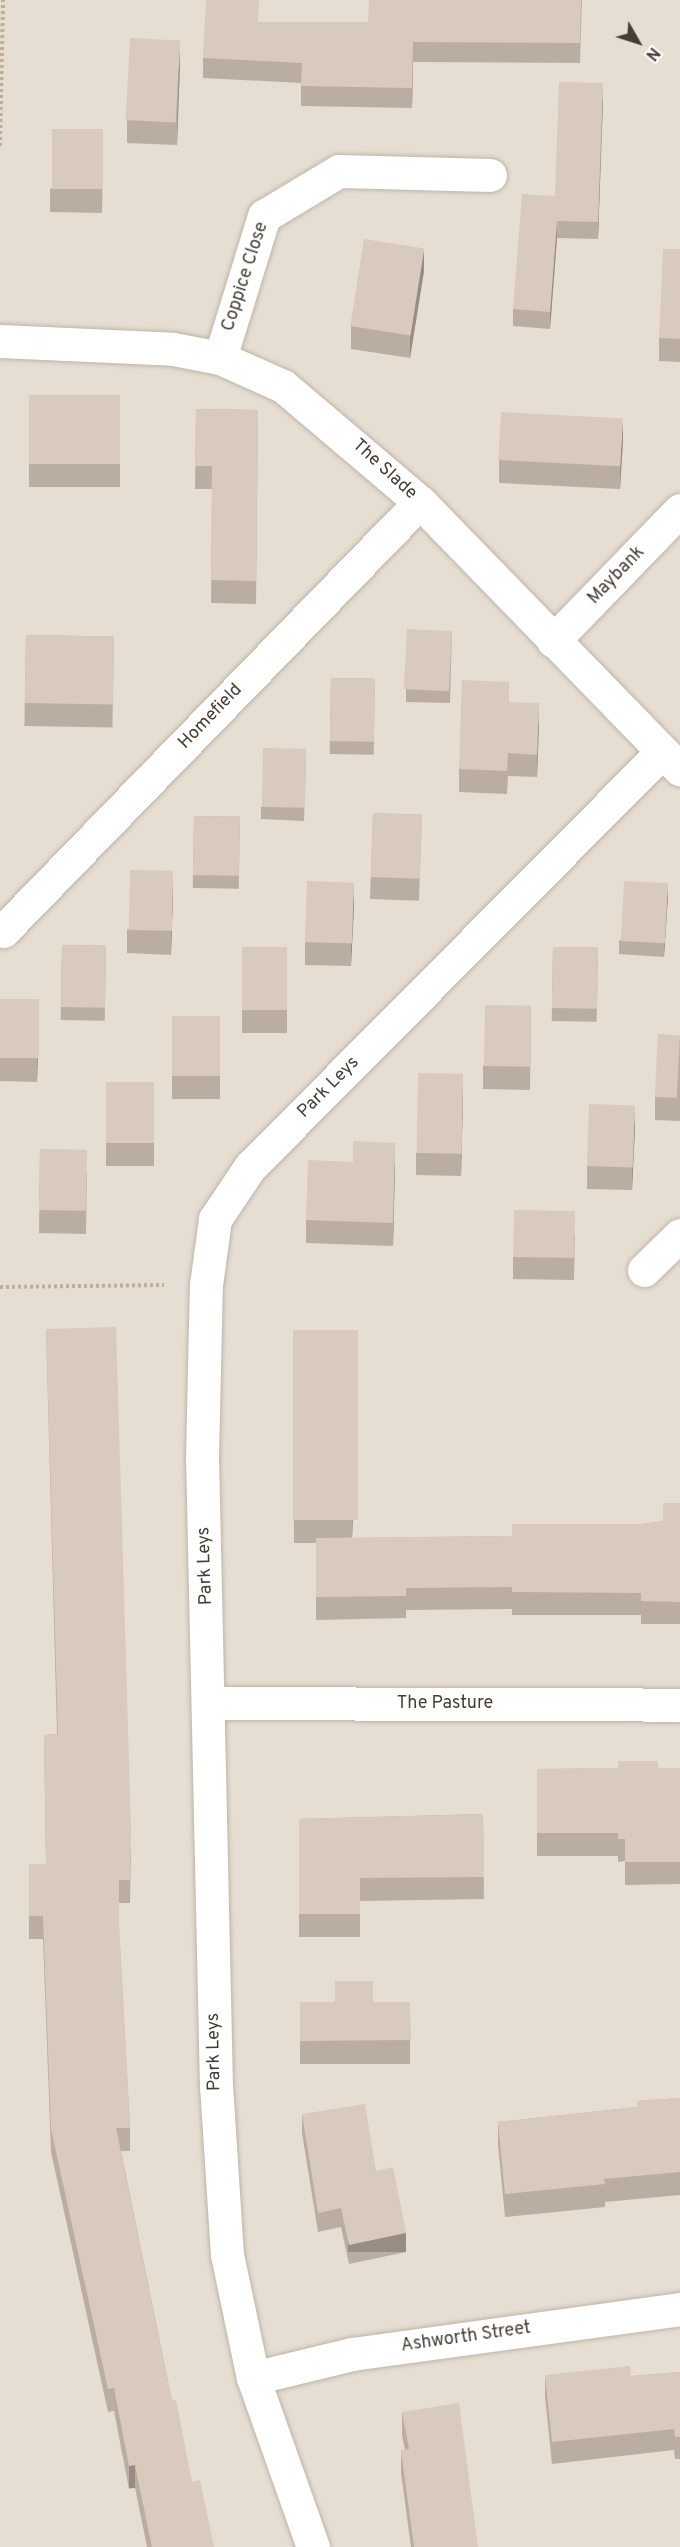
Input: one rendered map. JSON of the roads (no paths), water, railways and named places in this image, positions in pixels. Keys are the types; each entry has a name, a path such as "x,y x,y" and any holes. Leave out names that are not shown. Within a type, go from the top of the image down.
{"street":[{"name":"Coppice Close","path":"220,358 264,216 339,171 490,175"},
{"name":"The Slade","path":"0,341 95,341 220,358 283,386 420,502 671,761"},
{"name":"Homefield","path":"3,931 420,502"},
{"name":"Maybank","path":"553,641 680,510"},
{"name":"Park Leys","path":"312,2547 254,2378 227,2255 216,2087 210,1703 202,1457 206,1285 215,1219 250,1167 671,761"},
{"path":"644,1270 680,1235"},
{"name":"The Pasture","path":"210,1703 680,1705"},
{"name":"Ashworth Street","path":"254,2378 352,2354 680,2309"}]}
